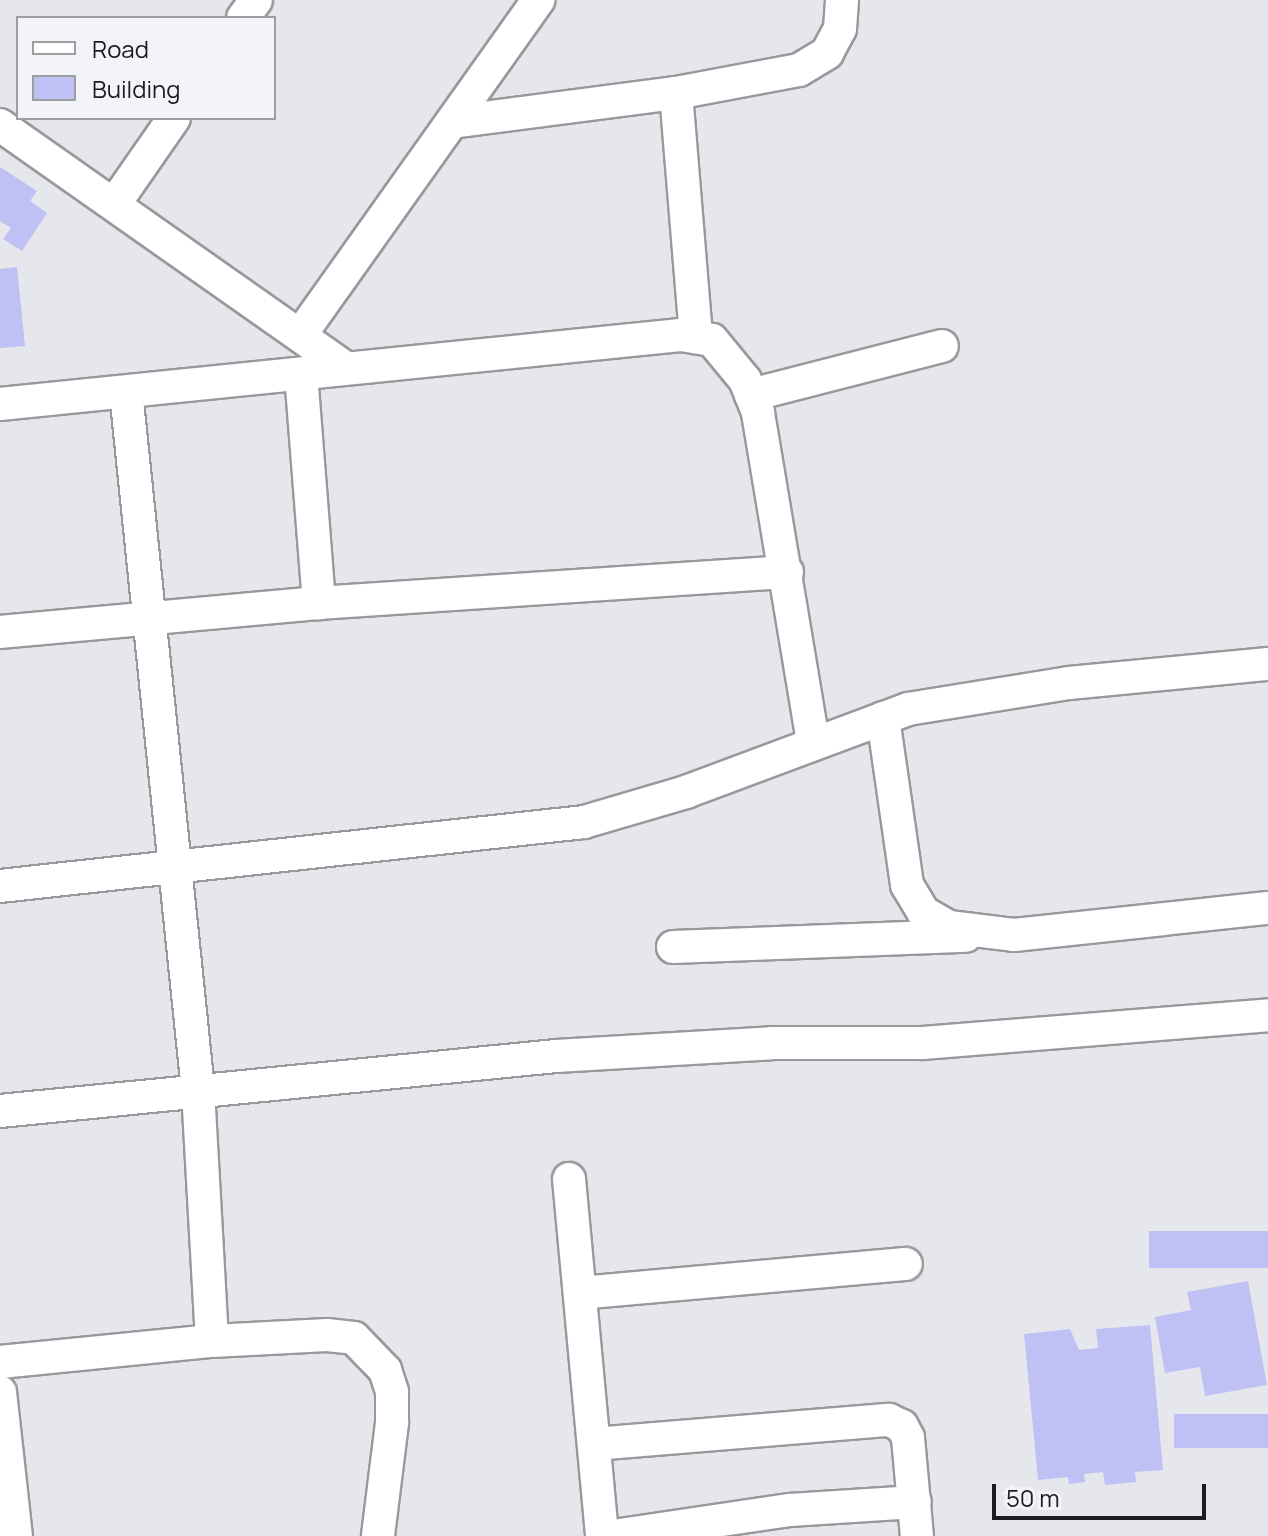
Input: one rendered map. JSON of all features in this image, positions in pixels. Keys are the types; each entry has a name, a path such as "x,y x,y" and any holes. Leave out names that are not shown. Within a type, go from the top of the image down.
{"street":[{"path":"301,334 538,0"},
{"path":"452,122 676,93 799,70 827,53 840,29 842,0"},
{"path":"676,93 696,337"},
{"path":"115,203 173,120"},
{"path":"0,125 346,368"},
{"path":"0,404 681,335 712,340 729,356 745,380 758,413 787,572 813,743"},
{"path":"751,395 942,346"},
{"path":"301,374 319,603"},
{"path":"126,392 198,1090 212,1341"},
{"path":"0,632 319,603 787,572"},
{"path":"0,886 584,822 686,792 908,709 1069,683 1268,664"},
{"path":"883,718 907,885 923,912 949,927 1014,935"},
{"path":"673,947 1014,935 1268,908"},
{"path":"0,1111 584,1054 772,1043 923,1043 1268,1015"},
{"path":"569,1179 602,1536"},
{"path":"580,1293 906,1264"},
{"path":"0,1362 212,1341 327,1335 354,1338 369,1350 385,1370 392,1392 392,1423 378,1536"},
{"path":"0,1392 16,1536"},
{"path":"594,1444 889,1420 902,1426 908,1438 917,1536"},
{"path":"613,1536 791,1523 915,1502"}],"building":[{"path":"0,167 37,191 30,201 47,213 22,251 3,239 11,228 0,221"},
{"path":"17,267 25,346 0,348 0,269"},
{"path":"1149,1231 1268,1231 1268,1268 1149,1268"},
{"path":"1248,1281 1267,1385 1205,1396 1200,1367 1165,1373 1155,1317 1191,1310 1187,1292"},
{"path":"1150,1325 1163,1470 1135,1472 1136,1482 1105,1485 1103,1472 1084,1474 1085,1482 1069,1484 1068,1477 1038,1480 1024,1334 1070,1329 1079,1350 1098,1348 1096,1329"},
{"path":"1174,1414 1268,1414 1268,1448 1174,1448"}]}
